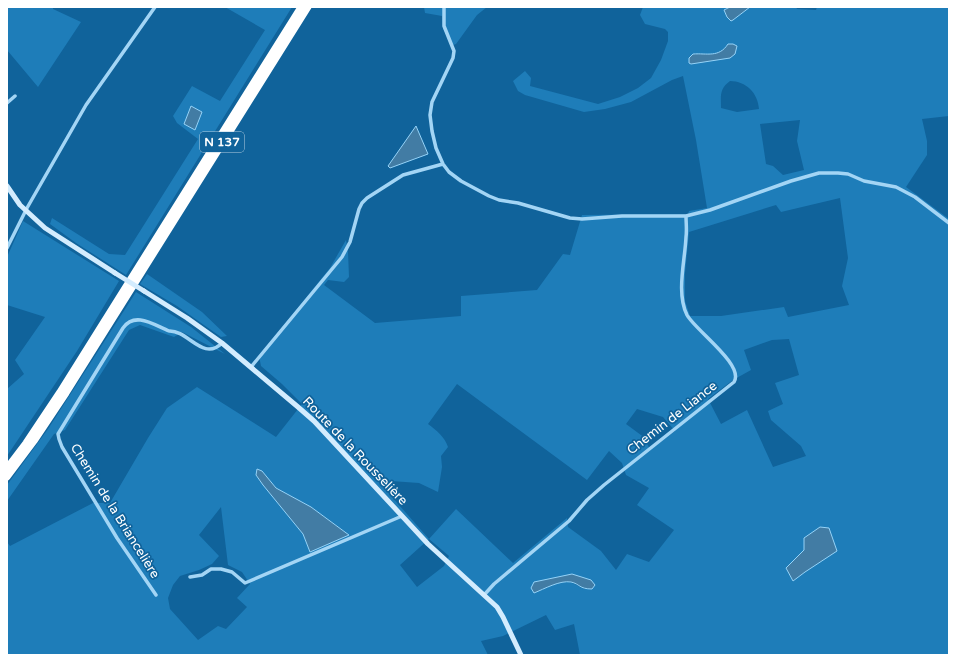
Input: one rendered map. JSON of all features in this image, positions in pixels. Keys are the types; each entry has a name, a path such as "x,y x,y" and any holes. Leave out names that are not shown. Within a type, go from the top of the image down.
{"highway":[{"name":"N 137","path":"7,468 26,443 60,392 301,7"},
{"name":"N 137","path":"7,477 34,441 66,393 308,7"}],"street":[{"path":"7,248 26,211 86,105 155,7"},
{"path":"444,7 444,26 454,51 453,58 432,102 430,115 436,148 443,164 450,172 461,181 489,196 499,200 518,203 570,218 582,219 622,216 686,216 710,210 790,181 819,174 838,173 848,174 864,181 896,187 915,197 949,223"},
{"path":"7,103 15,96"},
{"path":"251,367 342,257 350,242 362,203 403,175 443,164"},
{"name":"Route de la Rousselière","path":"7,186 26,211 45,228 187,318 222,343 310,418 428,544 484,595 501,613 521,655"},
{"name":"Chemin de Liance","path":"484,595 494,584 569,521 587,500 604,485 736,379 733,366 687,316 683,302 681,285 687,235 686,216"},
{"name":"Chemin de la Briancelière","path":"156,595 118,538 62,448 58,434 123,328 130,321 136,319 143,320 169,331 173,330 208,350 213,350 222,343"},
{"path":"190,577 202,575 211,568 221,569 232,572 245,583 402,516"}],"shaded area":[{"path":"7,7 53,7 53,9 81,22 38,87 7,50"},
{"path":"225,7 292,7 126,275 76,243 50,224 52,218 109,254 125,255 198,139 177,123 173,116 192,86 220,101 265,30"},
{"path":"424,7 487,7 477,15 456,44 453,45 443,29 442,16 425,13"},
{"path":"643,7 730,7 726,8 731,21 750,7 796,7 797,9 816,10 817,7 949,7 949,116 922,119 927,141 927,155 906,187 949,219 949,655 580,655 574,624 555,630 546,615 503,636 481,641 488,655 7,655 7,542 10,546 93,503 110,503 167,408 197,387 276,437 302,404 261,366 259,356 330,268 346,240 349,277 344,282 328,280 324,285 375,323 461,316 461,296 537,290 563,254 570,255 582,215 688,214 689,211 707,208 696,140 683,76 672,80 631,102 605,109 584,112 525,95 518,91 513,81 525,71 531,78 530,86 598,104 620,97 638,88 651,78 661,60 668,41 668,32 665,29 645,24 640,15","holes":["730,81 741,83 754,93 759,109 737,112 721,108 722,90","800,120 797,141 804,170 783,175 773,166 766,164 760,124","840,198 848,258 842,286 849,305 788,317 784,307 721,316 690,316 685,301 685,273 689,232 776,205 781,212","789,339 799,375 775,383 783,404 768,411 771,420 801,446 806,456 773,467 747,410 721,424 708,399 733,380 751,370 744,350 772,340","457,384 587,480 609,451 622,463 626,475 649,488 637,505 674,530 649,562 627,554 616,570 601,551 568,527 567,518 513,563 456,509 429,539 377,480 419,483 438,492 442,467 441,456 448,447 447,443 437,431 428,424","637,409 663,417 675,431 650,450 645,438 626,424","257,470 262,471 276,488 311,507 349,535 310,552 303,534 256,475","221,507 228,565 242,572 250,584 237,598 247,607 226,629 218,626 198,640 170,609 168,598 173,585 180,576 212,564 219,556 199,535","429,539 449,556 444,566 417,587 400,565","804,550 805,572 793,581 786,568","572,574 587,589 568,582 553,585 534,593"]},
{"path":"730,7 750,7 731,21 727,17 724,10"},
{"path":"728,44 737,46 735,54 730,58 691,64 689,63 689,58 693,54 717,53"},
{"path":"191,106 202,112 195,130 184,124"},
{"path":"416,126 428,154 390,168 388,166"},
{"path":"23,221 119,281 77,351 7,456 7,389 24,374 15,360 45,317 7,305 7,257"},
{"path":"147,274 202,312 227,336 221,337 177,306 140,284"},
{"path":"136,292 191,327 225,354 182,332 174,337 140,325 129,330 65,430 54,434 7,501 7,485 48,429"},
{"path":"257,469 262,471 276,488 311,507 349,535 310,552 303,534 256,475"},
{"path":"820,527 829,528 837,551 793,581 786,568 804,550 804,538"},
{"path":"572,574 591,580 595,585 592,589 588,589 571,582 562,582 534,593 531,588 534,582"}]}
